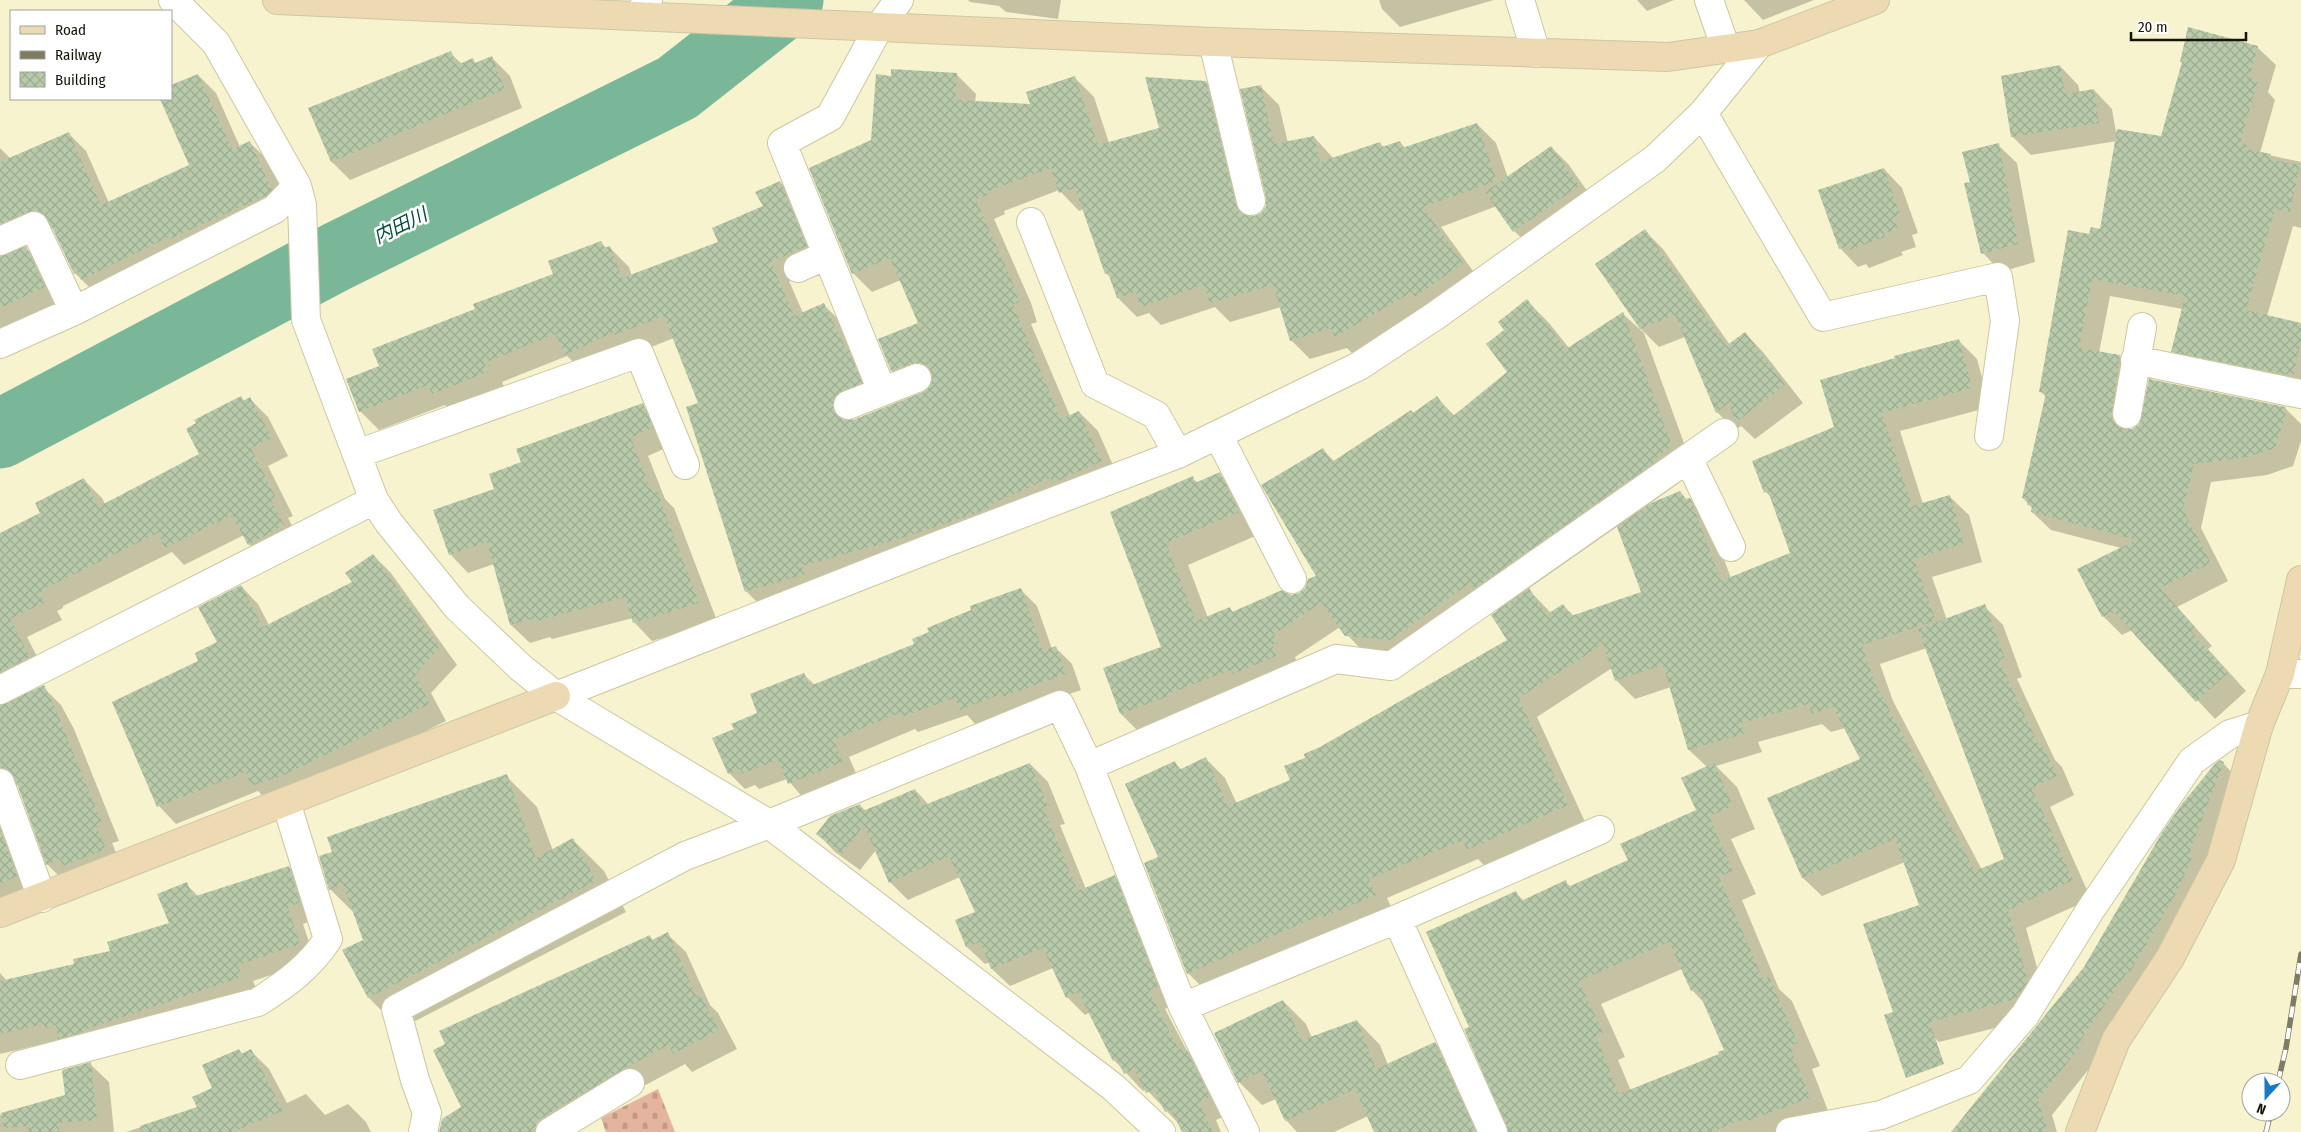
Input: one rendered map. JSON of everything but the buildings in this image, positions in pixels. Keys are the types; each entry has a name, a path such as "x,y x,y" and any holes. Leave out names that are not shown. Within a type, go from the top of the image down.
{"street":[{"path":"173,0 216,43 300,196 306,320 374,500 389,522 457,607 520,667 556,696 769,824 1107,1082 1161,1132"},
{"path":"277,0 644,8 679,17 879,27 1213,42 1668,57 1759,44 1874,0"},
{"path":"882,390 782,143 830,117 879,27 898,0"},
{"path":"1520,0 1536,53"},
{"path":"1709,0 1726,49"},
{"path":"1213,42 1251,201"},
{"path":"0,913 934,547 1178,454 1359,366 1435,316 1655,159 1703,113 1759,44"},
{"path":"1703,113 1823,317 1998,277 2005,321 1989,436"},
{"path":"0,344 74,311 300,196"},
{"path":"1031,222 1095,384 1156,416 1178,454"},
{"path":"0,241 34,226 74,311"},
{"path":"798,268 828,255"},
{"path":"2127,414 2142,326"},
{"path":"357,454 639,353 685,465"},
{"path":"2135,360 2301,394"},
{"path":"848,405 882,390 917,378"},
{"path":"1089,766 1336,659 1391,666 1724,433"},
{"path":"1218,435 1292,580"},
{"path":"1688,458 1731,547"},
{"path":"0,690 374,500"},
{"path":"2080,1132 2116,1040 2170,958 2221,860 2259,725 2290,674 2301,580"},
{"path":"423,1132 427,1113 415,1080 396,1009 685,856 769,824 1060,704 1089,766 1183,1007 1245,1132"},
{"path":"1790,1132 1882,1115 1969,1080 2025,1015 2091,909 2192,761 2230,734 2259,725"},
{"path":"0,783 42,898"},
{"path":"20,1065 258,1002 289,982 317,956 328,939 286,802"},
{"path":"1183,1007 1397,919 1600,830"},
{"path":"1397,919 1493,1132"},
{"path":"550,1132 630,1083"}],"green space":[{"path":"658,1089 675,1132 606,1132 601,1118"}],"waterway":[{"name":"内田川","path":"0,434 338,256 677,88 789,0"}],"railway":[{"path":"2280,1072 2301,954"},
{"path":"2266,1132 2268,1122"}]}
